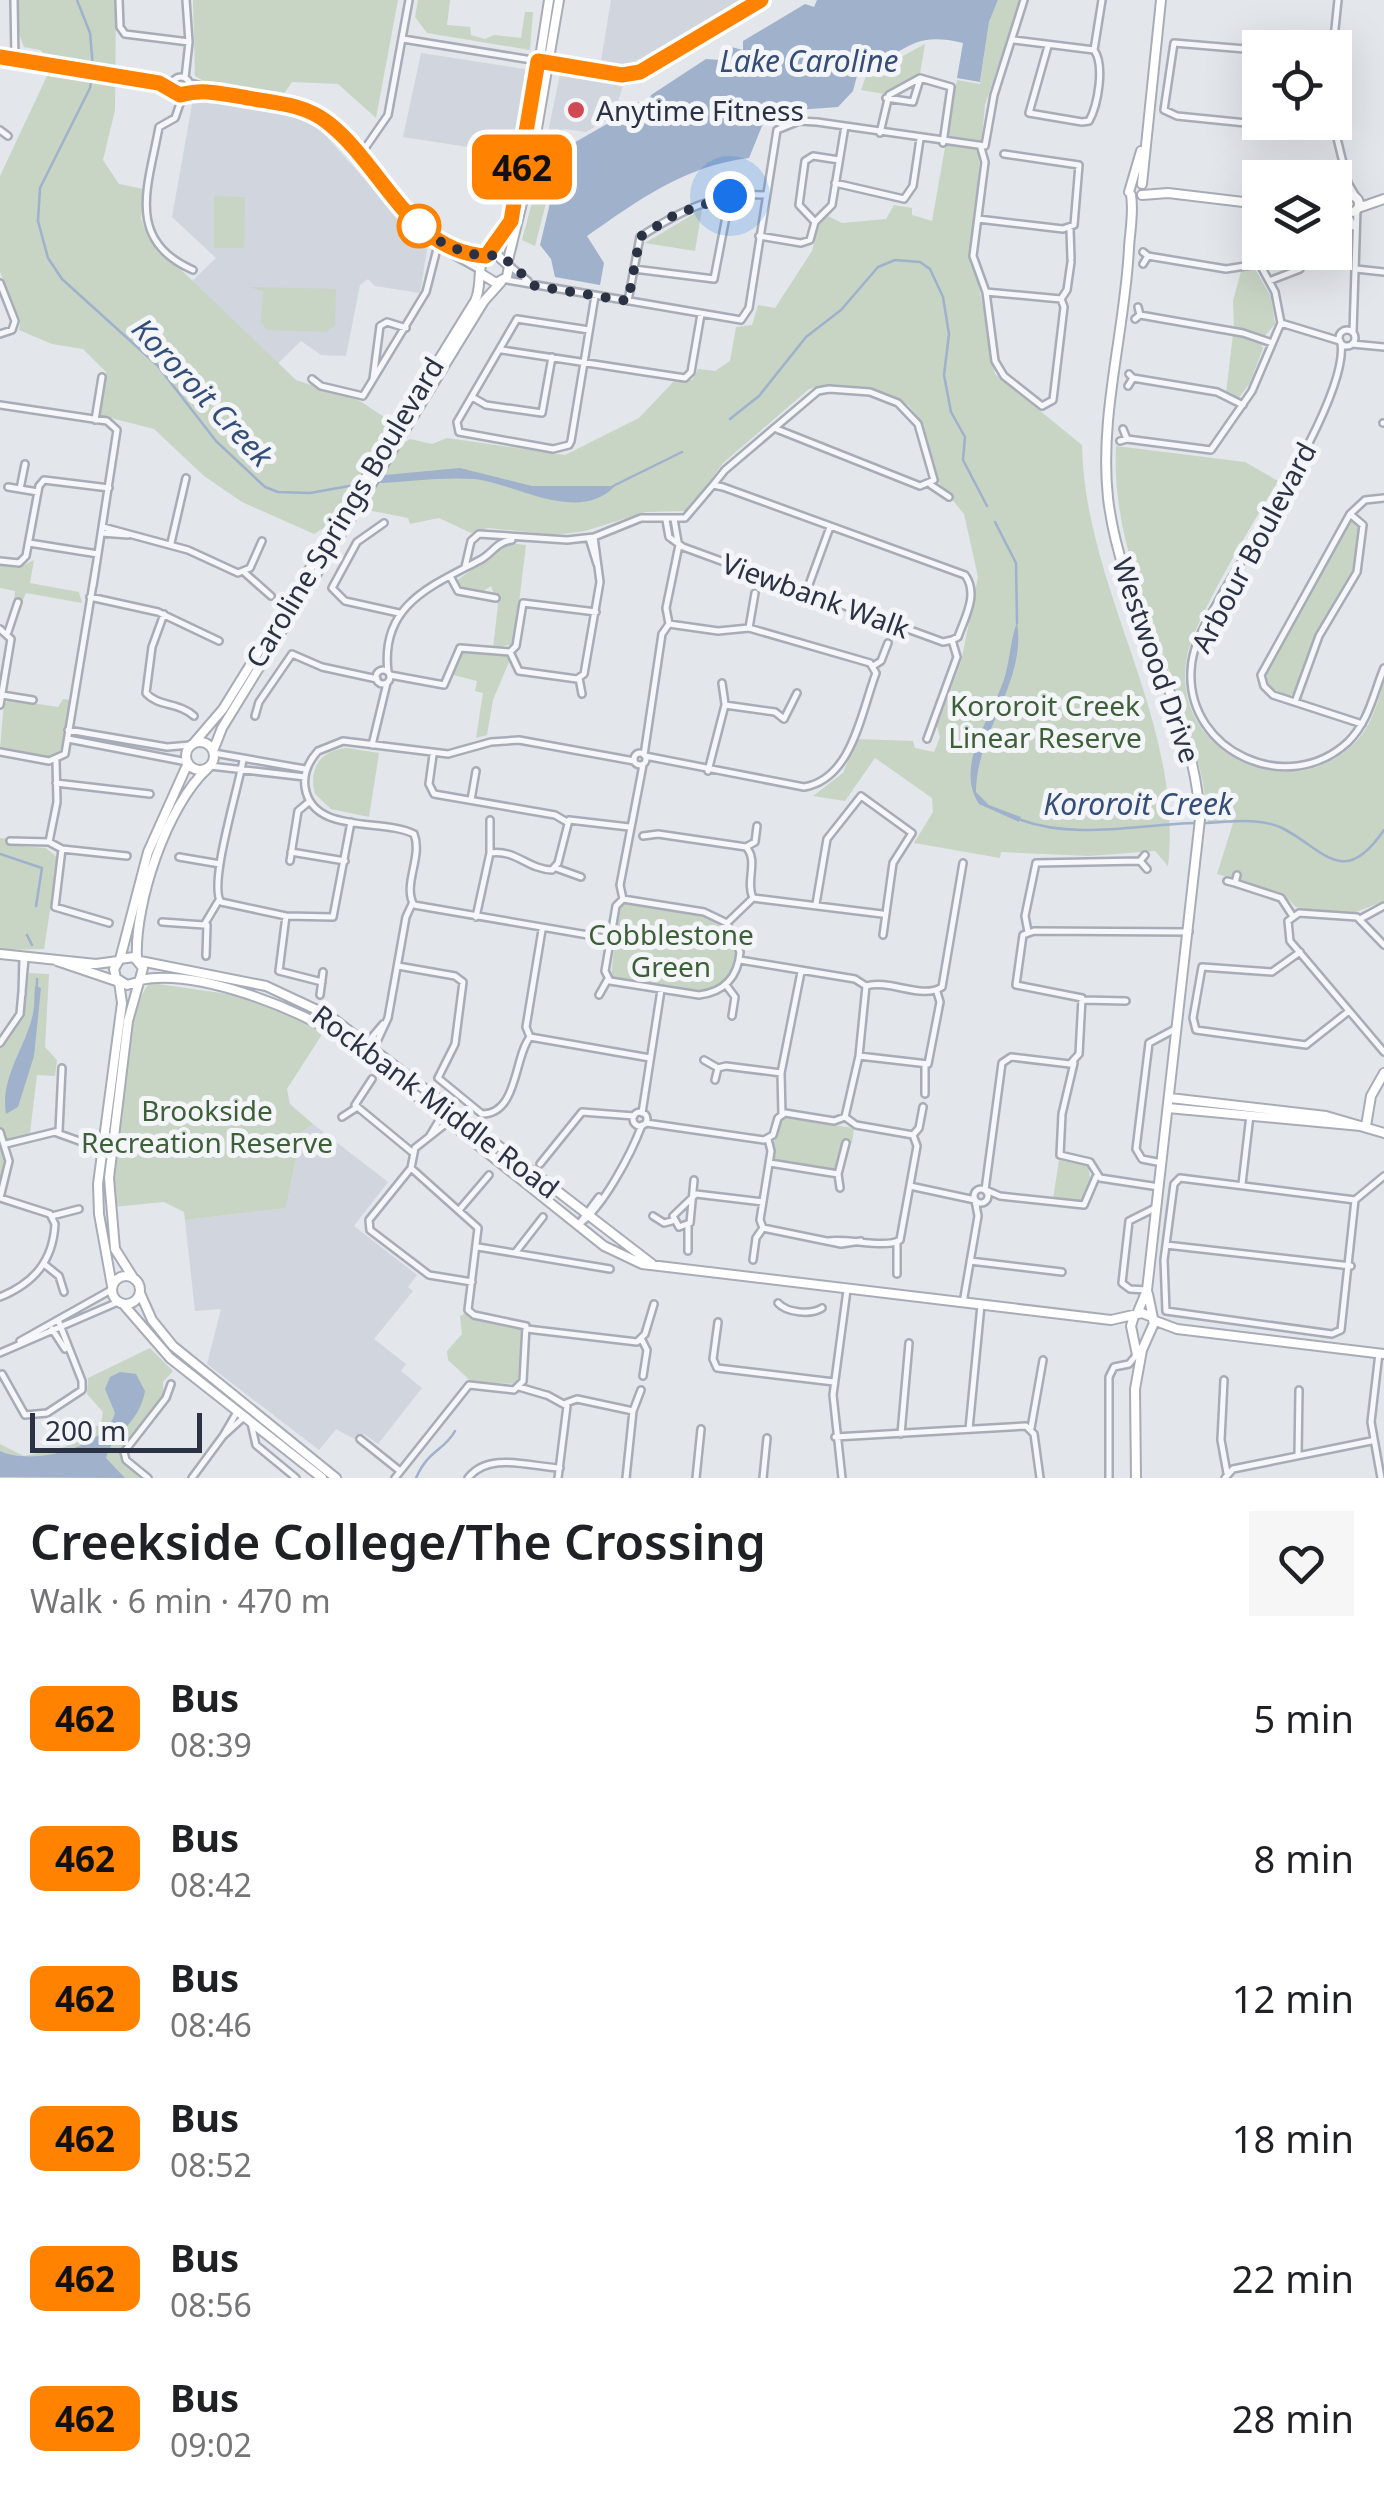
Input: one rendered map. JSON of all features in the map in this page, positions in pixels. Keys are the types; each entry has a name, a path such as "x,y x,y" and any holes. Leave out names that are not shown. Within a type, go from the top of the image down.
{"street":[{"path":"14,0 15,60"},
{"path":"118,0 120,28 125,34 189,42"},
{"path":"186,0 189,42 178,108 174,120 159,125 144,216 151,236 193,270"},
{"path":"358,157 388,116 409,0"},
{"path":"480,272 511,221 548,0"},
{"path":"502,281 508,264 507,249 527,185 559,0"},
{"path":"402,39 622,75 640,72 761,0"},
{"path":"981,148 989,140 992,104 1024,0"},
{"path":"1048,46 1029,113 1089,121 1094,111 1100,60 1094,50 1102,0"},
{"name":"Westwood Drive","path":"1150,1333 1152,1318 1147,1290 1199,848 1198,788 1184,723 1119,551 1108,495 1110,412 1142,195 1160,0"},
{"path":"1335,30 1339,2"},
{"path":"1014,40 1094,50"},
{"path":"1242,49 1174,42 1164,110 1177,116 1242,123"},
{"path":"0,57 114,78 159,83 181,80 207,90 312,112 328,122 428,236 480,272 486,281 737,320 746,317 777,130 799,121 981,148"},
{"path":"880,132 886,98 920,78 951,87 942,142"},
{"path":"886,98 916,100 920,78"},
{"path":"180,93 181,80"},
{"path":"159,83 180,93 207,90"},
{"path":"759,236 804,243 814,222 830,210 845,126"},
{"name":"Westwood Drive","path":"1128,270 1130,193 1146,127"},
{"path":"0,130 8,136"},
{"path":"835,183 904,199 913,186 920,139"},
{"path":"981,148 985,162 974,261 986,292 986,318 998,368 1045,406 1052,400 1064,308 1061,299"},
{"path":"1004,154 1079,165 1067,290 1061,299"},
{"path":"814,222 799,205 806,162 813,156 839,160"},
{"path":"1168,194 1132,183 1130,193 1242,202"},
{"path":"1352,190 1357,203 1354,334"},
{"path":"628,301 640,237 676,214 730,196 766,195"},
{"path":"634,269 714,279 730,196"},
{"path":"1352,203 1357,203"},
{"path":"1352,203 1357,203"},
{"path":"978,219 1070,229"},
{"path":"1352,224 1355,230"},
{"path":"438,243 472,256 497,254 535,286"},
{"path":"312,379 359,397 426,292 438,243"},
{"path":"1143,264 1145,254 1226,269 1242,266"},
{"path":"1356,269 1384,272"},
{"path":"1123,429 1123,440 1211,450 1244,405 1281,323 1262,270"},
{"path":"1269,282 1298,270"},
{"name":"Caroline Springs Boulevard","path":"214,752 222,728 479,293 480,272"},
{"name":"Caroline Springs Boulevard","path":"386,453 484,300 502,281"},
{"path":"0,283 15,321 12,330 0,334"},
{"path":"986,292 1061,299"},
{"path":"589,330 517,319 456,422 465,436 567,448 584,362 595,296"},
{"path":"1138,307 1138,317 1243,333 1272,343"},
{"path":"1344,330 1352,312"},
{"path":"502,350 688,377 701,314"},
{"path":"372,382 380,326 387,322 406,328"},
{"path":"1281,323 1351,345 1382,346"},
{"path":"1319,332 1344,330 1382,346"},
{"name":"Arbour Boulevard","path":"1340,364 1344,330"},
{"name":"Arbour Boulevard","path":"1354,334 1314,430 1200,634 1191,684 1198,712 1213,734 1234,753 1261,765 1288,768 1313,763 1343,746 1362,724 1384,668"},
{"path":"472,396 486,405 542,413 552,356"},
{"path":"1128,386 1131,376 1217,392 1244,405"},
{"path":"95,420 102,377"},
{"path":"465,567 474,538 592,537 641,518 674,519 695,511 714,486 818,391 854,389 884,396 918,424 920,442 934,473 930,485"},
{"path":"0,405 111,423 117,430 65,754 56,761 0,752"},
{"path":"774,428 789,438 902,480 930,485 950,497"},
{"path":"20,489 25,464"},
{"path":"171,544 186,478"},
{"path":"0,561 22,562 30,543 38,492 49,479 109,488"},
{"path":"8,486 38,492"},
{"path":"714,486 965,576 971,584 971,601 958,637 952,640 957,656 927,739"},
{"path":"1362,724 1269,692 1262,672 1350,514 1365,500 1384,498"},
{"name":"Caroline Springs Boulevard","path":"192,745 223,709 355,504"},
{"path":"1295,702 1319,636 1360,562 1362,525 1350,514"},
{"path":"666,519 670,537 679,545"},
{"path":"623,900 619,888 643,739 662,634 669,624 666,608 679,545 674,519"},
{"path":"384,522 357,542 333,581 332,591 345,601 398,614"},
{"path":"807,590 830,527"},
{"path":"102,530 171,544 244,573 270,596"},
{"path":"495,535 498,544"},
{"path":"510,652 518,670 579,678 584,674 600,582 592,537"},
{"path":"372,745 398,614 417,592 477,561 498,544 516,539"},
{"path":"244,573 262,541"},
{"path":"30,543 98,554"},
{"name":"Viewbank Walk","path":"679,545 944,642 952,640"},
{"path":"468,558 477,561"},
{"path":"450,576 458,591 496,598"},
{"path":"487,597 489,586"},
{"path":"749,628 755,593"},
{"path":"90,596 164,614 219,642"},
{"path":"0,705 8,632 18,602"},
{"path":"256,716 259,702 292,654 322,667 444,684 460,648 510,652 516,646 524,603 596,612"},
{"path":"164,614 152,647 146,693 194,716"},
{"path":"364,1054 388,1018 406,917 412,904 409,896 416,836 408,831 324,814 310,801 305,773 318,750 330,743 433,754 509,739 804,787 833,776 842,765 876,673 873,666 840,652 812,650 749,628 718,631 669,624"},
{"path":"0,628 8,632"},
{"path":"873,666 881,661 888,643"},
{"path":"579,678 582,694"},
{"path":"708,771 726,705 720,694 722,684"},
{"path":"726,705 775,712 784,718 797,693"},
{"path":"2,695 33,700"},
{"path":"68,730 167,747 207,744 214,752 243,764"},
{"path":"68,739 188,762 200,770 243,764 305,773"},
{"path":"192,745 148,852 114,969 122,1002 98,1184 98,1214 112,1288 121,1304 170,1358 322,1478"},
{"path":"214,752 210,767 184,796 164,839 136,934 138,960 143,968 128,1021 109,1198 114,1249 134,1279 152,1320 173,1346 336,1478"},
{"path":"433,754 432,792 555,816 567,822 579,819 630,828"},
{"path":"49,842 56,761"},
{"path":"206,956 207,924 218,900 220,864 243,764"},
{"path":"470,800 476,772"},
{"path":"56,783 150,794"},
{"path":"816,904 827,839 861,796 912,833 893,863 883,935"},
{"path":"290,861 298,811 310,801"},
{"path":"476,916 490,852 490,820"},
{"path":"218,900 286,916 333,918 351,822"},
{"path":"556,868 567,822"},
{"path":"644,836 658,834 746,847 755,842 757,826"},
{"path":"10,841 49,842 62,848 127,856"},
{"path":"746,847 752,860 748,889 753,898"},
{"path":"62,848 55,907 109,923"},
{"path":"291,852 345,861"},
{"path":"490,852 517,855 531,868 556,868 581,877"},
{"path":"179,856 220,864"},
{"path":"1028,932 1024,920 1034,865 1143,858 1147,869"},
{"path":"937,992 944,982 963,863"},
{"path":"1237,875 1231,882 1281,898 1292,915 1287,935 1384,1052"},
{"path":"727,923 753,898 884,914"},
{"path":"599,995 608,979 616,906 623,900 704,912 727,923 737,938 740,960 726,985 698,995 608,979"},
{"path":"412,904 610,939"},
{"path":"1292,915 1360,919 1384,906"},
{"path":"286,916 279,972 322,982"},
{"path":"1360,919 1384,945"},
{"path":"162,922 207,924"},
{"path":"398,966 455,976 463,982 455,1044 438,1072 442,1083 478,1112 490,1114 516,1082 530,1037 526,1027 542,930"},
{"path":"1126,1001 1083,1000 1016,986 1022,938 1028,932 1189,932"},
{"path":"1300,952 1272,972 1202,967 1194,1028 1202,1033 1306,1045 1349,1010"},
{"path":"0,954 96,964 138,960"},
{"path":"0,1043 18,1021 24,998 24,954"},
{"path":"44,956 119,982 139,981"},
{"name":"Rockbank Middle Road","path":"138,960 266,986 330,1016 656,1266"},
{"path":"740,960 854,979 866,986 882,984 937,992"},
{"path":"320,994 323,972"},
{"path":"753,1260 756,1238 763,1228 770,1162 768,1139 782,1114 781,1073 802,972"},
{"name":"Rockbank Middle Road","path":"139,981 161,978 252,994 333,1031 625,1258 656,1266 980,1306 1110,1320 1136,1315"},
{"path":"726,985 735,997 732,1016"},
{"path":"846,1117 859,1056 866,986"},
{"path":"578,1225 627,1163 636,1140 661,990"},
{"path":"925,1094 925,1066 932,1057 940,1002 937,992"},
{"path":"960,1194 985,1190 1000,1196 1084,1205 1096,1177 1090,1162 1063,1157 1058,1151 1074,1062 1079,1054 1083,1000"},
{"path":"330,1016 333,1031"},
{"path":"1162,1163 1142,1159 1136,1149 1149,1043 1178,1028"},
{"path":"530,1037 650,1058"},
{"path":"859,1056 925,1066"},
{"path":"704,1060 718,1068 781,1073"},
{"path":"964,1304 978,1216 986,1200 984,1177 1004,1060 1074,1062"},
{"path":"57,1134 65,1080 62,1068"},
{"path":"715,1080 718,1068"},
{"path":"1366,1126 1371,1096 1384,1073"},
{"path":"372,1079 356,1100 357,1108 412,1152"},
{"path":"1169,1102 1366,1126 1384,1133"},
{"path":"913,1135 920,1128 923,1107"},
{"path":"342,1117 357,1108"},
{"path":"452,1110 428,1140 412,1152 410,1168 369,1220 370,1230 429,1275 472,1282"},
{"path":"540,1164 582,1112 768,1139"},
{"path":"1242,1185 1250,1112"},
{"path":"782,1114 834,1121 846,1117"},
{"path":"846,1117 856,1125 913,1135"},
{"path":"0,1132 6,1144 8,1172 0,1198 52,1216 79,1209"},
{"path":"6,1144 57,1134 82,1142"},
{"path":"896,1274 897,1244 916,1146 913,1135"},
{"path":"840,1188 838,1174 846,1143"},
{"path":"770,1162 838,1174"},
{"path":"410,1168 460,1208 478,1228 467,1303 472,1314 522,1323 528,1329 642,1340"},
{"path":"460,1208 489,1175"},
{"path":"1355,1200 1178,1179 1166,1245 1162,1302 1168,1313 1339,1332 1344,1322 1351,1266 1355,1200 1384,1176"},
{"path":"978,1216 975,1191 984,1177"},
{"path":"1096,1177 1159,1185"},
{"path":"688,1251 688,1227 696,1194 694,1180"},
{"path":"910,1186 975,1200 1000,1196"},
{"path":"672,1221 686,1199 696,1194 763,1202"},
{"path":"1147,1290 1122,1283 1125,1242 1129,1221 1156,1207"},
{"path":"0,1296 33,1279 44,1264 54,1241 52,1216"},
{"path":"653,1216 688,1227"},
{"path":"515,1253 543,1217"},
{"path":"763,1228 842,1244 864,1240 897,1244"},
{"path":"1166,1245 1351,1266"},
{"path":"478,1247 610,1268"},
{"path":"970,1261 1062,1272"},
{"path":"44,1264 58,1276 64,1292"},
{"path":"0,1352 59,1323 112,1288 121,1277 134,1279"},
{"path":"842,1478 834,1437 834,1382 847,1290"},
{"name":"Westwood Drive","path":"1133,1332 1147,1290"},
{"path":"59,1323 136,1301 140,1293"},
{"path":"778,1303 800,1311 822,1308"},
{"path":"643,1376 647,1350 642,1340 654,1304"},
{"path":"969,1429 980,1306"},
{"path":"1136,1315 1177,1329"},
{"name":"Rockbank Middle Road","path":"1110,1320 1133,1332"},
{"path":"718,1322 714,1366 834,1382"},
{"path":"2,1374 25,1415 47,1412 83,1388 59,1323"},
{"path":"51,1327 67,1351"},
{"path":"519,1387 528,1329"},
{"path":"1136,1478 1132,1429 1138,1359 1133,1332 1177,1329 1382,1353 1372,1440 1381,1478"},
{"path":"1110,1478 1109,1377 1114,1367 1138,1359 1150,1333"},
{"path":"901,1434 909,1343"},
{"path":"1040,1478 1031,1428 1043,1360"},
{"path":"1224,1380 1221,1440 1226,1475 1372,1440"},
{"path":"148,1478 126,1460 125,1450 166,1398 171,1384"},
{"path":"396,1478 459,1398 473,1387 519,1387 567,1403 587,1402 634,1411"},
{"path":"626,1478 634,1411 641,1390"},
{"path":"1298,1455 1299,1390"},
{"path":"558,1478 567,1403"},
{"path":"192,1478 223,1436 244,1417"},
{"path":"244,1417 256,1446 296,1478"},
{"path":"834,1437 1031,1428"},
{"path":"696,1478 701,1429"},
{"path":"360,1438 401,1472"},
{"path":"763,1478 766,1438"},
{"path":"468,1478 476,1469 498,1461 560,1468"}],"shaded area":[{"path":"611,0 746,0 631,71 600,67"},
{"path":"421,53 531,70 514,154 403,137"},
{"path":"560,74 623,85 614,115 586,132 564,129 561,144 546,142"},
{"path":"193,99 290,114 317,126 427,249 420,293 375,286 368,279 360,285 346,356 321,355 301,341 277,364 191,282 216,258 172,217"},
{"path":"313,1124 388,1182 354,1226 417,1275 408,1287 413,1291 374,1339 406,1364 401,1371 422,1388 378,1444 364,1434 358,1441 336,1429 319,1450 207,1364 221,1309 195,1311 185,1220 286,1208 301,1133"}],"green space":[{"name":"Kororoit Creek Linear Reserve","path":"18,0 116,0 115,110 103,160 119,184 143,189 141,219 149,239 296,380 360,401 390,421 384,433 404,443 410,439 432,444 447,438 565,455 639,418 675,380 692,380 698,369 715,371 730,361 736,327 752,325 758,305 775,308 812,251 819,223 828,216 842,223 886,219 894,205 912,208 912,215 932,221 957,80 980,84 989,22 998,0 1020,0 985,105 970,262 979,286 995,374 1082,445 1087,499 1099,552 1162,759 1169,812 1168,866 1155,851 1089,856 1001,852 1000,858 914,843 933,812 932,798 875,758 845,801 813,796 843,773 857,739 913,741 915,748 934,752 940,737 937,726 961,662 978,577 964,514 940,485 918,417 908,405 871,388 825,385 809,389 723,463 688,511 646,512 585,531 556,535 488,528 471,533 439,518 410,524 408,518 342,505 328,525 314,534 242,502 204,476 154,429 99,415 106,372 83,349 52,344 19,330 20,321 0,272 0,176 54,61 40,50 24,47 18,31"},
{"path":"193,0 398,0 376,118 338,84 292,82 283,95 207,83 195,76"},
{"path":"418,0 450,0 447,25 470,27 471,35 485,39 494,35 521,38 525,12 533,12 530,50 427,33 415,17"},
{"path":"925,44 920,74 885,94 861,90 866,76"},
{"path":"559,152 535,246 522,240 543,161"},
{"path":"214,196 245,197 244,248 214,248"},
{"path":"702,209 695,251 645,243"},
{"path":"1256,270 1271,297 1275,324 1264,337 1234,329 1233,301 1241,271"},
{"path":"249,287 336,289 335,326 326,332 266,330 261,321 263,291"},
{"path":"1233,334 1259,341 1263,348 1250,383 1238,399 1226,393"},
{"path":"1116,446 1245,462 1278,481 1201,619 1187,657 1186,692 1197,722 1217,745 1243,762 1273,771 1304,770 1334,759 1360,737 1372,718 1384,681 1384,901 1356,912 1327,913 1296,907 1281,893 1217,874 1233,823 1208,823 1189,728 1126,543 1118,495"},
{"path":"1355,520 1361,532 1356,564 1315,640 1297,692 1289,696 1270,688 1266,679 1268,667 1348,522"},
{"path":"507,543 526,545 514,644 493,648 498,605 491,586 480,593 460,590 455,582"},
{"path":"34,560 30,583 79,592 82,603 26,593 22,602 14,601 15,591 0,588 0,565 18,568"},
{"path":"461,650 508,653 511,657 493,700 487,735 476,738 483,693 475,691 477,681 453,675"},
{"path":"63,699 70,700 61,753 54,758 0,749 4,703 10,700 58,707"},
{"path":"347,748 379,753 369,817 331,809 315,794 313,777 318,762"},
{"path":"0,838 8,839 9,845 46,848 58,858 44,949 0,950"},
{"name":"Cobblestone Green","path":"624,904 690,913 720,926 737,951 728,979 706,991 693,992 611,977 618,911"},
{"path":"29,973 49,974 45,1047 57,1060 55,1076 37,1075 30,1133 2,1143 5,1158 0,1191 0,1049 23,1018"},
{"name":"Brookside Recreation Reserve","path":"151,983 242,996 321,1028 321,1036 287,1089 290,1104 313,1124 301,1133 286,1208 185,1220 184,1212 164,1202 113,1207 117,1125 128,1050 142,994"},
{"path":"784,1118 854,1128 852,1143 843,1143 836,1171 775,1160 773,1143"},
{"path":"1059,1160 1088,1166 1091,1182 1081,1203 1053,1199"},
{"path":"466,1313 474,1319 524,1329 517,1384 472,1382 448,1360 447,1351 462,1334 460,1316"},
{"path":"150,1348 173,1371 163,1382 163,1397 122,1449 124,1461 144,1478 0,1478 0,1444 24,1456 65,1447 101,1423 103,1412 87,1394 88,1378"}],"water":[{"name":"Lake Caroline","path":"817,0 998,0 989,22 980,82 957,78 963,43 944,40 917,42 859,68 853,91 838,107 796,110 764,121 749,158 683,177 587,236 604,263 600,285 555,277 551,259 540,245 563,149 607,124 616,125 632,102 649,103 651,95 706,59 720,60 731,47 743,50 743,41 805,4 814,7"},
{"path":"460,468 532,486 615,486 600,497 565,502 474,479 381,483 375,482 374,476"},
{"path":"1017,622 1015,665 984,749 976,792 989,805 1021,817 1019,822 979,804 972,789 971,773 978,740 1005,676"},
{"path":"35,986 41,988 34,1056 18,1107 6,1114 6,1089 32,1018"},
{"path":"120,1372 136,1374 145,1391 137,1412 106,1458 125,1478 0,1477 0,1451 47,1455 82,1445 97,1436 115,1413 105,1389 110,1377"}],"waterway":[{"name":"Kororoit Creek","path":"77,0 90,33 93,67 90,88 40,188 38,221 48,258 62,279 157,365 216,441 265,487 278,492 310,493 360,484"},
{"name":"Kororoit Creek","path":"730,419 759,396 806,337 841,310 878,267 895,260 920,262 930,269 943,297 949,334 944,375 951,412 965,437 963,460 987,506"},
{"name":"Kororoit Creek","path":"613,486 682,452"},
{"name":"Kororoit Creek","path":"995,522 1016,563 1017,623"},
{"name":"Kororoit Creek","path":"1021,820 1086,830 1197,823"},
{"name":"Kororoit Creek","path":"1205,823 1264,822 1282,828 1322,854 1345,861 1370,848 1384,830"},
{"path":"0,854 42,868 36,906"},
{"path":"27,935 32,945"},
{"path":"37,979 37,986"},
{"path":"416,1478 426,1461 455,1431"}],"bus line":[{"name":"462","path":"0,57 159,83 180,95 207,90 312,112 342,136 428,236 472,256 486,256 511,221 520,186 538,61 622,75 640,72 761,0"}],"place":[{"name":"Anytime Fitness","path":"576,110"}],"route":[{"path":"419,226 416,223 428,236 472,256 502,256 535,286 628,301 640,237 676,214 730,196"}]}
